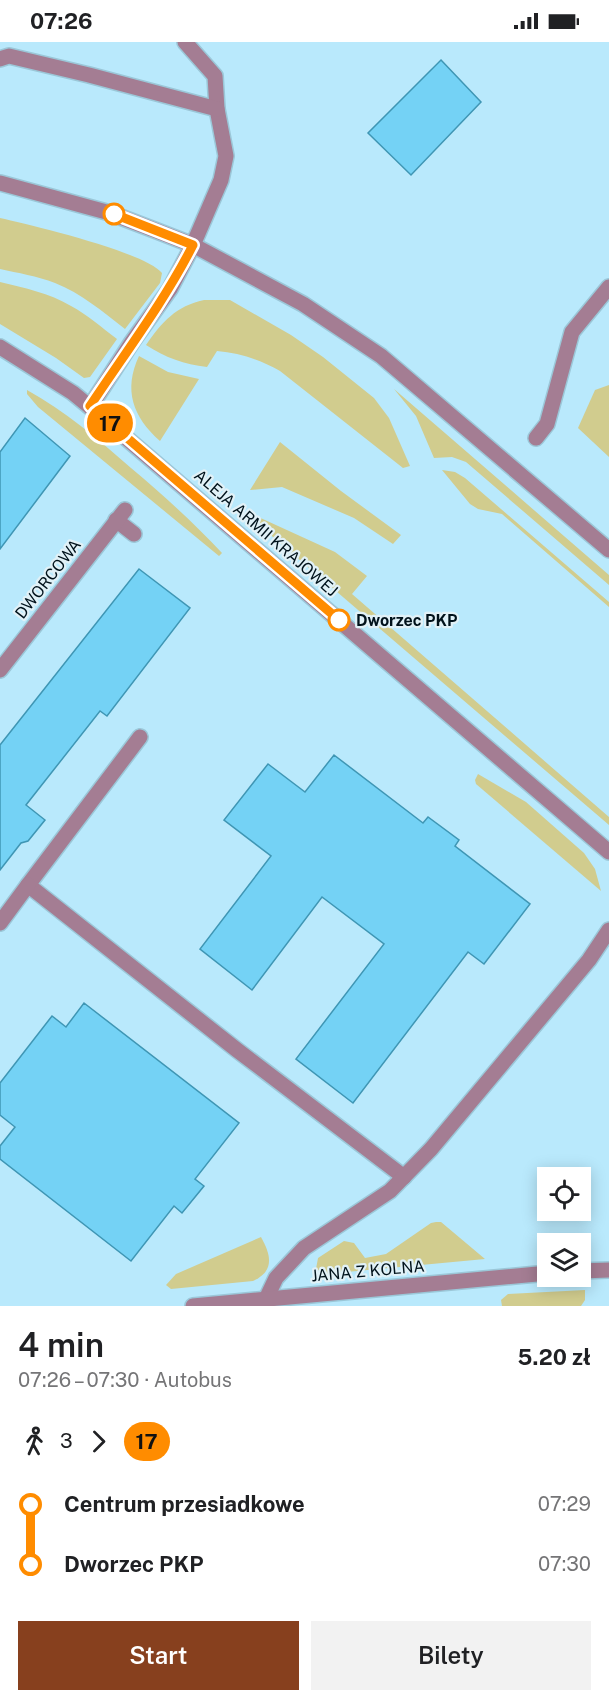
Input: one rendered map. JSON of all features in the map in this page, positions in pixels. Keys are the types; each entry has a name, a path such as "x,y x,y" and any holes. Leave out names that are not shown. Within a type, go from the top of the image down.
{"street":[{"path":"90,406 170,289 193,245 221,180 226,156 217,109 215,76 185,42"},
{"path":"0,59 9,56 27,60 217,109"},
{"path":"0,183 110,213 193,245 303,304 381,356 609,550"},
{"path":"536,438 547,424 572,332 609,287"},
{"name":"ALEJA ARMII KRAJOWEJ","path":"0,347 74,393 90,406 609,852"},
{"name":"DWORCOWA","path":"0,670 120,515 134,534"},
{"path":"0,922 140,737"},
{"path":"28,885 237,1050 404,1176"},
{"path":"266,1299 276,1278 304,1248 390,1191 431,1149 589,960 609,930"},
{"path":"591,1271 609,1270"},
{"name":"JANA Z KOLNA","path":"193,1306 537,1274"}],"shaded area":[{"path":"0,218 86,240 134,257 162,273 160,283 125,329 92,303 65,287 41,278 0,269"},
{"path":"0,282 37,291 63,301 117,339 90,377 84,378 0,324"},
{"path":"204,300 230,300 291,335 323,357 374,398 389,418 410,466 403,468 280,371 265,364 242,355 217,351 207,367 199,366 168,357 146,345 170,316 185,306"},
{"path":"139,356 168,372 199,379 160,441 143,422 133,402 132,380"},
{"path":"609,385 609,457 578,428 595,390"},
{"path":"394,389 609,575 609,585 466,462 452,457 434,458 416,416"},
{"path":"27,390 68,416 106,447 178,509 222,553 219,556 38,407 27,394"},
{"path":"280,442 401,535 393,544 354,518 282,487 250,490"},
{"path":"442,470 455,472 465,478 609,602 609,607 502,514 478,509 470,504"},
{"path":"254,515 335,552 367,576 352,594 609,817 609,825 253,520"},
{"path":"478,774 526,802 584,853 595,869 601,891 476,784"},
{"path":"441,1222 485,1259 325,1274 316,1269 318,1258 344,1241 354,1243 365,1258 386,1254 431,1223"},
{"path":"261,1237 269,1256 269,1262 265,1272 253,1281 171,1289 166,1285 176,1274"},
{"path":"585,1290 585,1300 581,1306 502,1306 501,1300 508,1294"}],"building":[{"path":"441,60 481,102 411,175 368,133"},
{"path":"25,418 70,456 0,549 0,452"},
{"path":"139,569 190,608 107,716 100,711 26,805 45,820 28,841 21,843 0,870 0,745"},
{"path":"334,755 423,823 428,817 459,840 455,846 530,904 484,964 468,952 353,1103 296,1059 384,944 322,897 252,990 200,949 271,856 224,820 268,764 305,792"},
{"path":"84,1003 239,1123 195,1179 204,1186 182,1213 174,1206 131,1261 0,1159 0,1146 15,1127 0,1115 0,1083 52,1016 66,1027"}],"bus line":[{"name":"17","path":"114,214 193,245 170,289 90,406 339,620"}],"place":[{"name":"Dworzec PKP","path":"339,620"}]}
